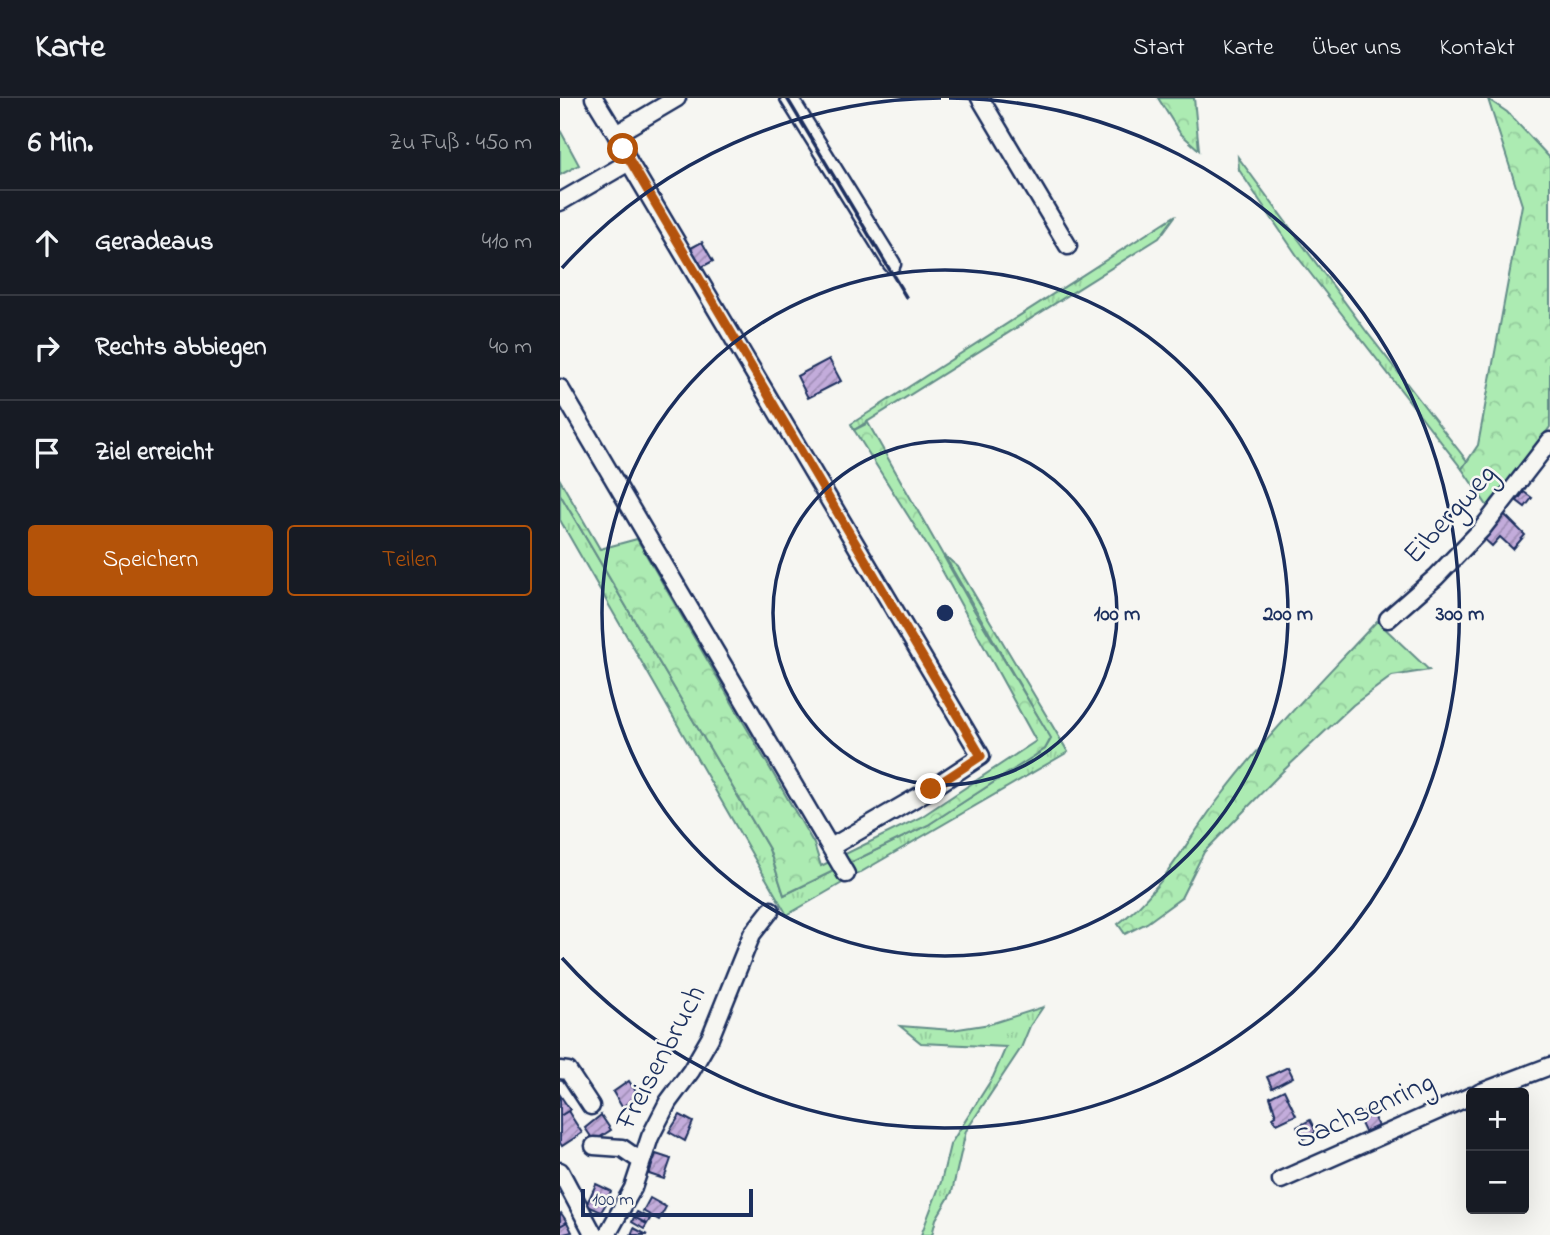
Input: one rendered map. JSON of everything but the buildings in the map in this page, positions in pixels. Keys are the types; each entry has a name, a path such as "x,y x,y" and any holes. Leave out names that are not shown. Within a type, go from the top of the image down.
{"street":[{"path":"594,98 629,162 981,756 931,789 831,847"},
{"path":"616,134 677,98"},
{"path":"789,98 892,264"},
{"path":"980,98 1068,246"},
{"path":"560,202 629,162"},
{"path":"560,388 846,874"},
{"name":"Eibergweg","path":"1388,619 1436,577 1481,530 1550,442"},
{"name":"Freisenbruch","path":"607,1235 633,1188 641,1161 668,1102 691,1071 710,1038 752,934 771,910"},
{"name":"Sachsenring","path":"1492,1088 1550,1066"},
{"path":"560,1070 568,1071 591,1105"},
{"name":"Sachsenring","path":"1281,1180 1466,1098"},
{"path":"594,1146 622,1148 641,1161"},
{"path":"560,1171 594,1235"}],"green space":[{"path":"1158,98 1194,98 1199,150 1180,133"},
{"path":"1488,99 1507,112 1550,158 1550,427 1488,507 1462,469 1478,445 1522,205"},
{"path":"560,130 579,165 560,175"},
{"path":"1238,157 1366,331 1467,461 1462,469 1300,260 1239,170"},
{"path":"1176,215 1159,238 854,430 851,424"},
{"path":"868,423 974,610 1051,738 1045,749 928,825 784,895 769,849 560,494 560,480 600,549 637,539 814,844 821,866 921,817 1036,741 938,563 854,430"},
{"path":"560,494 769,849 784,895 928,825 1045,749 1051,739 944,555 958,567 1068,752 787,915 560,520"},
{"path":"1377,621 1429,670 1392,676 1353,705 1282,772 1204,852 1181,898 1147,923 1125,934 1118,924 1134,911 1161,881 1239,773"},
{"path":"1043,1007 1030,1026 1021,1048 966,1131 952,1192 936,1219 932,1235 921,1235 941,1182 950,1145 993,1077 1006,1047 921,1043 900,1026 952,1030 990,1024"}],"railway":[{"path":"787,98 906,297"}],"route":[{"path":"623,149 981,756 931,789"}]}
